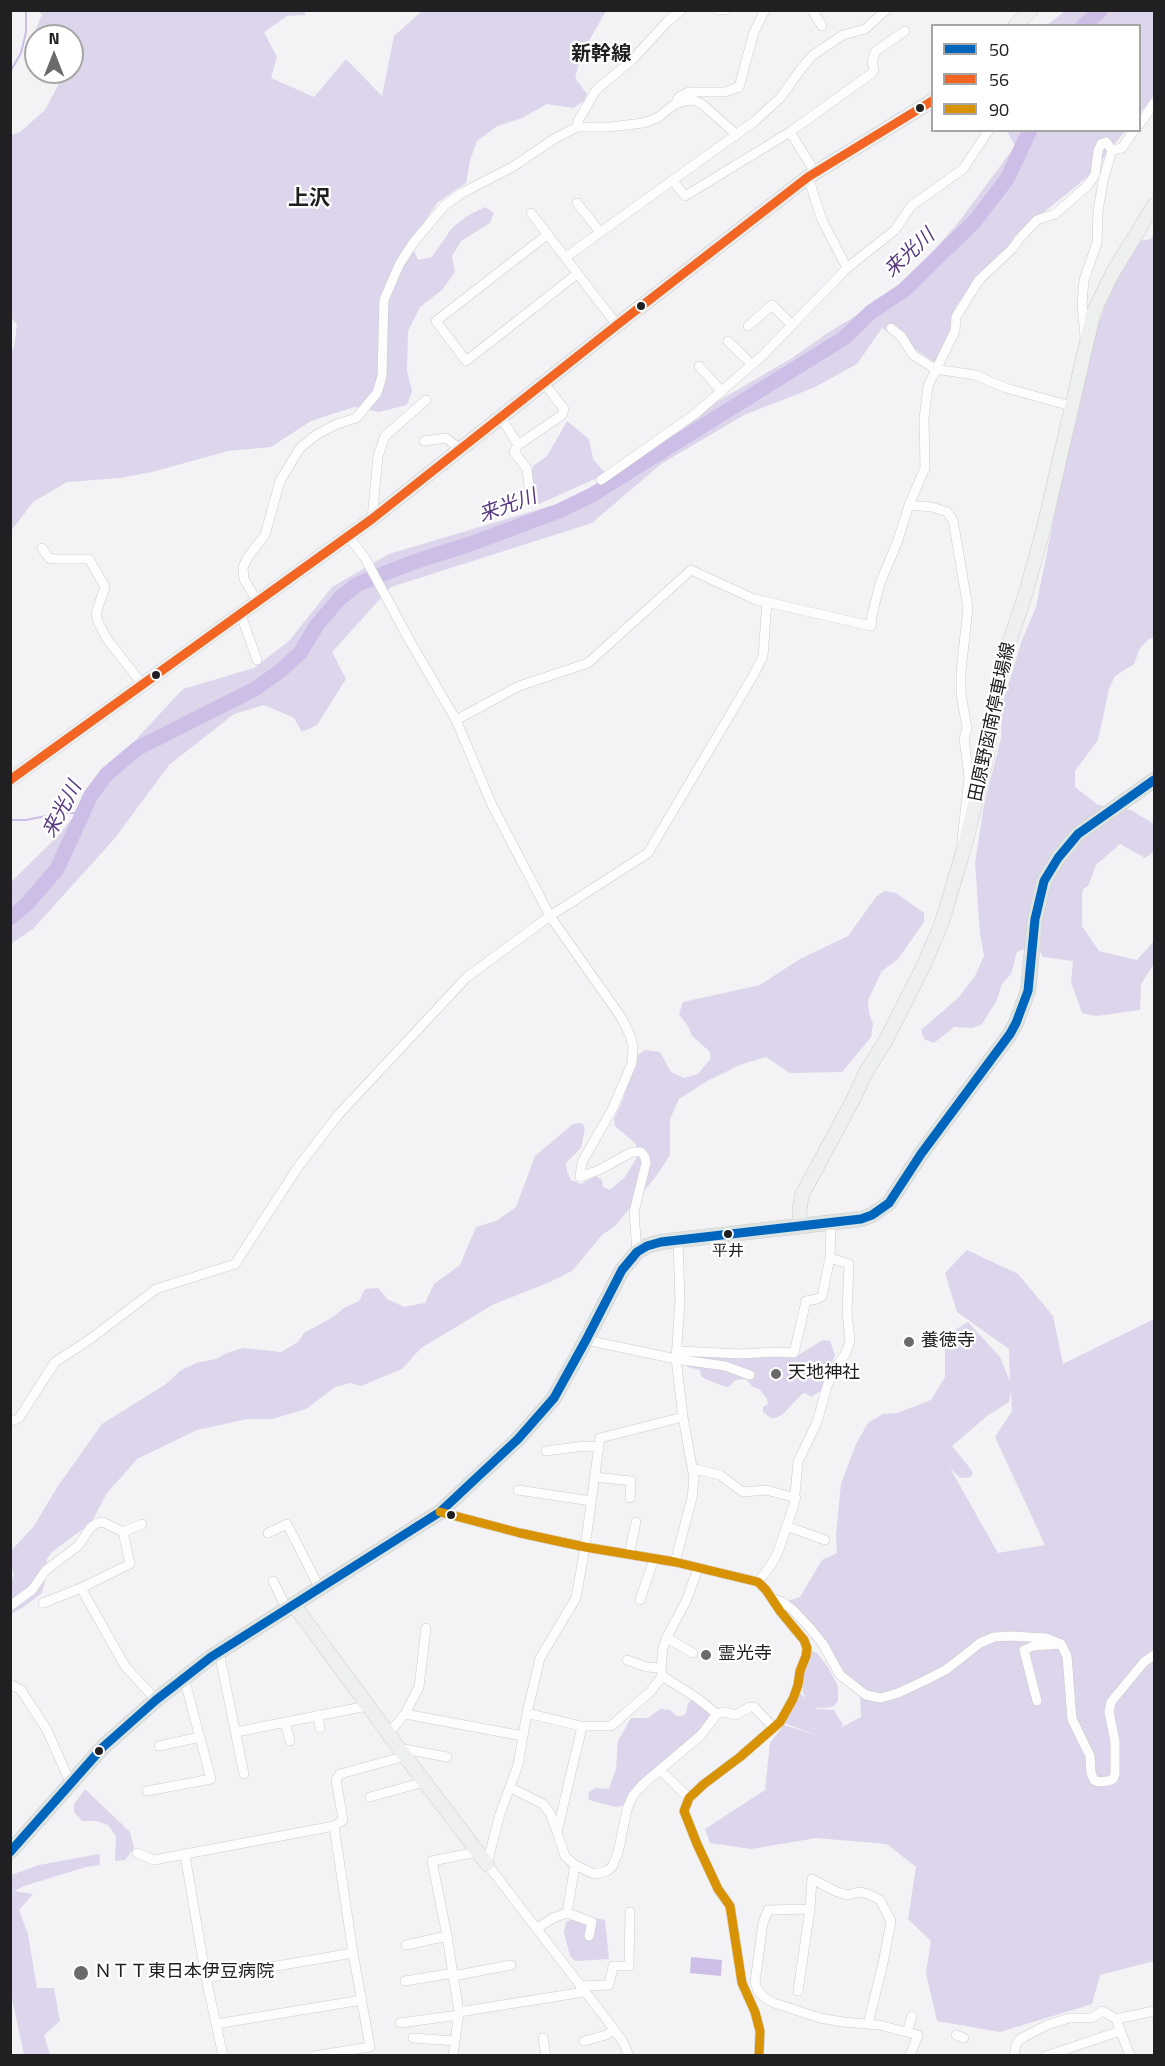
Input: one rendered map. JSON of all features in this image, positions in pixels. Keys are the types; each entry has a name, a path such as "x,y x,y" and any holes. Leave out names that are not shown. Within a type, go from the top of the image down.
{"main road":[{"path":"1017,24 1031,10"},
{"path":"10,780 372,519 616,325 812,175 931,102"},
{"name":"田原野函南停車場線","path":"799,1227 802,1195 923,967 941,925 965,845 987,757 1002,665 1043,531 1071,406 1099,298 1155,205"},
{"path":"10,1852 103,1747 156,1700 219,1652 440,1512 518,1439 554,1398 622,1270 638,1252 647,1246 661,1242 861,1220 889,1203 921,1154 1011,1034 1028,991 1035,919 1044,881 1058,858 1078,834 1155,780"},
{"path":"291,1607 487,1864"}],"street":[{"path":"577,127 578,121 596,90 632,60 681,10"},
{"path":"719,10 725,10"},
{"path":"258,603 244,579 243,567 265,535 280,481 300,448 316,435 337,424 356,418 377,393 382,376 384,300 399,265 413,243 445,205 577,127 601,128 643,123 657,118 675,104 684,93 725,92 739,87 754,32 765,10"},
{"path":"812,10 822,26"},
{"path":"566,257 737,135 780,98 813,55 843,35 865,29 886,10"},
{"path":"673,181 686,196 790,132 872,73 874,70 873,57 876,51 905,30"},
{"path":"675,104 693,100 702,104 737,135"},
{"path":"1141,122 1155,103"},
{"path":"790,132 812,175 822,220 847,268"},
{"path":"601,480 695,414 752,365 847,268 895,230 911,206 963,169 988,132"},
{"path":"1112,150 1122,148 1133,132"},
{"path":"456,720 519,686 588,663 691,570 754,599 871,626 880,583 925,468 924,419 928,386 956,331 956,317 979,280 1037,220 1055,214 1087,186 1095,175 1101,144 1106,142 1112,150"},
{"path":"1086,344 1082,304 1084,280 1097,243 1098,211 1103,181 1112,150"},
{"path":"578,203 600,232"},
{"path":"531,213 616,325"},
{"path":"548,234 436,321 466,361 577,274"},
{"path":"748,326 772,306 792,325"},
{"path":"891,328 901,336 913,355 935,369 975,375 1006,387 1071,406"},
{"path":"728,341 752,365"},
{"path":"699,366 722,392"},
{"path":"530,496 528,469 514,452 518,445 562,415 564,409 544,383"},
{"path":"372,519 378,456 385,436 426,400"},
{"path":"501,417 518,445"},
{"path":"424,441 446,438 460,449"},
{"path":"909,505 932,507 947,512 955,528 968,608 961,694 967,728 964,739 969,777 961,838 965,845"},
{"path":"348,536 365,558 456,720 492,805 550,916 621,1017 633,1046 632,1063 625,1083 603,1128 582,1162 580,1177 599,1170 632,1152 641,1152 645,1157 646,1163 634,1212 638,1252"},
{"path":"42,548 49,558 89,559 105,587 96,613 98,622 107,639 143,685"},
{"path":"10,1422 19,1418 55,1362 89,1340 156,1289 235,1264 298,1167 339,1113 467,977 550,916 648,853 763,656 766,602"},
{"path":"241,615 257,660"},
{"path":"677,1355 794,1353 806,1301 822,1296 830,1258 831,1223"},
{"path":"675,1562 692,1498 694,1469 683,1417 677,1355 680,1301 678,1240"},
{"path":"758,1582 778,1552 796,1498 798,1462 817,1422 828,1383 846,1353 850,1340 847,1311 849,1264 830,1258"},
{"path":"586,1340 677,1355 725,1366 750,1375"},
{"path":"628,2055 614,2030 487,1864 500,1814 518,1765 540,1658 576,1598 600,1438 683,1417"},
{"path":"546,1451 585,1446 599,1447"},
{"path":"694,1469 720,1475 743,1492 766,1490 796,1498"},
{"path":"595,1478 631,1481 630,1498"},
{"path":"518,1490 591,1501"},
{"path":"440,1512 585,1547 675,1562 758,1582 804,1640 807,1648 793,1699 780,1722 689,1798 684,1811 717,1889 730,1906 742,1983 755,2012 760,2031 759,2055"},
{"path":"10,1606 32,1590 46,1570 78,1546 91,1527 97,1523 103,1522 123,1532 142,1524"},
{"path":"629,1555 636,1522"},
{"path":"268,1533 287,1524 320,1589"},
{"path":"786,1526 825,1540"},
{"path":"44,1603 130,1564 123,1532"},
{"path":"640,1600 654,1559"},
{"path":"527,1713 582,1726 610,1725 651,1691 661,1672 667,1638 687,1599 698,1568"},
{"path":"273,1581 291,1607"},
{"path":"81,1588 125,1666 156,1700"},
{"path":"771,1598 792,1609 810,1628 823,1644 840,1675 866,1695 881,1698 898,1693 947,1669 980,1644 994,1637 1046,1638 1061,1644 1067,1656 1074,1726 1090,1756 1091,1773 1094,1780 1103,1782 1113,1779 1116,1765 1115,1741 1109,1712 1111,1702 1144,1662 1155,1655"},
{"path":"388,1734 405,1714 419,1687 426,1628"},
{"path":"667,1638 693,1653"},
{"path":"1037,1701 1024,1650 1033,1646 1061,1644"},
{"path":"219,1652 244,1774"},
{"path":"627,1660 661,1672 717,1714"},
{"path":"147,1791 211,1779 184,1678"},
{"path":"10,1684 21,1690 47,1730 70,1782"},
{"path":"236,1732 367,1706"},
{"path":"511,1788 543,1804 550,1813 565,1856 575,1865 594,1874 607,1871 612,1867 618,1853 627,1809 632,1797 701,1735 717,1714 723,1712 736,1715 754,1707 774,1728"},
{"path":"405,1714 523,1736"},
{"path":"318,1715 320,1728"},
{"path":"285,1722 290,1741"},
{"path":"557,1832 582,1726"},
{"path":"159,1746 200,1737"},
{"path":"137,1853 154,1860 334,1826 343,1820 336,1780 340,1774 395,1759 401,1752 447,1757"},
{"path":"660,1770 689,1798"},
{"path":"370,1797 424,1782"},
{"path":"314,2055 370,2047 334,1826"},
{"path":"453,2055 459,2013 432,1861 477,1852"},
{"path":"185,1855 206,1978 223,2055"},
{"path":"567,1913 575,1865"},
{"path":"798,1991 813,1879 835,1891 847,1894 859,1892 868,1894 880,1900 891,1921 890,1936 868,2024"},
{"path":"810,1909 768,1910 763,1923 755,1982 758,1991 774,2003 820,2018 879,2025 918,2035 910,2055"},
{"path":"400,2023 609,1985 613,1966 629,1966 630,1912"},
{"path":"536,1929 553,1918 567,1913 592,1922 590,1936"},
{"path":"406,1945 447,1936"},
{"path":"206,1978 353,1953"},
{"path":"405,1981 511,1965"},
{"path":"742,1983 755,1982"},
{"path":"216,2024 362,2000"},
{"path":"1014,2055 1020,2039 1053,2022 1069,2018 1091,2018 1103,2011 1116,2019 1130,2055"},
{"path":"1116,2019 1155,2011"},
{"path":"907,2032 912,2016"},
{"path":"584,2041 606,2035 614,2030"},
{"path":"1046,2055 1120,2031"},
{"path":"413,2038 455,2041"},
{"path":"543,2038 546,2055"}],"shaded area":[{"path":"37,11 305,11 305,15 287,16 264,32 277,57 271,78 314,97 346,59 382,96 394,36 422,11 606,11 581,55 575,78 587,94 584,101 573,108 547,104 522,118 497,126 477,141 470,160 466,183 438,202 417,232 414,239 414,251 418,260 432,257 452,228 467,216 485,207 494,213 490,223 461,241 452,256 455,272 442,290 420,307 408,331 407,371 412,391 407,405 379,412 354,407 311,421 271,447 228,451 152,472 120,478 67,482 33,502 11,531 10,350 14,348 17,324 10,317 11,135 20,132 45,110 59,84 84,84 84,24 38,24 42,14"},
{"path":"1065,11 1154,11 1154,95 1141,112 1141,24 1048,24"},
{"path":"1008,132 1124,132 1091,174 1027,226 956,306 951,331 936,363 882,328 857,364 813,388 744,415 661,464 592,523 391,587 332,652 346,679 317,725 302,732 294,718 264,705 234,714 169,765 115,838 33,929 11,944 11,882 58,836 141,734 183,689 254,668 289,641 332,587 389,554 577,498 632,462 689,418 792,358 829,332 900,289 958,223 1015,146"},
{"path":"1154,235 1154,638 1149,639 1140,648 1134,664 1115,676 1109,689 1098,740 1075,771 1075,787 1098,805 1131,810 1154,824 1154,851 1145,858 1120,844 1096,865 1088,886 1083,889 1082,926 1099,951 1137,960 1154,941 1154,964 1141,984 1140,1010 1096,1016 1082,1013 1071,982 1073,961 1043,957 1039,950 1027,948 1017,952 1011,974 1002,984 997,1000 982,1024 973,1028 954,1027 934,1043 924,1039 921,1030 958,998 975,976 984,956 975,863 984,805 1001,738 1002,705 1022,640 1036,607 1079,393 1099,322 1116,276 1139,241 1151,239"},
{"path":"567,421 589,439 593,459 606,474 539,504 534,501 535,488 531,475 533,466 547,456"},
{"path":"885,891 896,893 924,913 924,922 898,959 882,971 868,1000 873,1024 871,1037 842,1072 790,1073 766,1057 742,1064 709,1080 679,1099 670,1119 670,1155 657,1175 616,1225 602,1235 572,1271 494,1304 421,1348 402,1369 361,1386 350,1383 335,1387 306,1409 272,1419 247,1419 197,1430 137,1459 107,1493 91,1523 52,1552 47,1559 42,1593 11,1614 10,1585 14,1575 11,1551 34,1526 58,1486 102,1424 166,1384 180,1371 196,1363 216,1359 243,1348 281,1352 298,1342 304,1333 359,1301 365,1289 378,1288 387,1299 404,1307 425,1303 434,1284 460,1265 476,1227 496,1221 516,1207 535,1156 573,1124 582,1123 585,1128 581,1148 566,1163 571,1180 581,1184 596,1176 602,1180 603,1187 610,1190 625,1177 636,1159 636,1144 615,1126 614,1119 638,1055 645,1050 660,1052 671,1072 684,1078 698,1074 711,1058 709,1051 692,1036 679,1014 683,1002 760,985 800,959 848,936 876,897"},
{"path":"967,1250 1018,1274 1053,1316 1063,1364 1154,1319 1154,1961 1100,1975 1092,2004 1000,2032 937,2021 926,1973 931,1941 908,1919 916,1867 887,1844 816,1838 751,1849 710,1843 705,1829 765,1790 770,1743 784,1725 819,1736 784,1723 796,1691 806,1698 803,1693 803,1679 809,1650 817,1653 838,1686 838,1701 833,1707 814,1707 817,1709 834,1710 843,1725 840,1728 861,1717 860,1693 837,1671 788,1601 800,1597 822,1560 837,1553 836,1535 841,1484 856,1444 868,1423 883,1414 897,1413 931,1400 945,1377 945,1336 968,1322 1000,1357 1010,1381 1009,1349 957,1312 945,1273","holes":["1011,1390 1012,1411 995,1437 1045,1545 998,1553 950,1468 960,1478 971,1477 973,1472 952,1446 987,1416 1009,1402"]},
{"path":"823,1340 830,1341 835,1355 826,1377 825,1388 811,1397 805,1393 801,1395 776,1418 771,1418 763,1412 763,1407 768,1404 767,1399 746,1379 735,1380 726,1387 707,1380 701,1376 700,1370 688,1367 686,1364 689,1355 750,1358 755,1355 797,1356"},
{"path":"696,1699 710,1710 708,1721 687,1744 631,1794 622,1806 616,1807 589,1800 588,1793 595,1788 609,1789 616,1769 618,1741 631,1718 648,1718 660,1709 670,1710 677,1716 682,1716 686,1713 691,1700"},
{"path":"85,1789 130,1832 134,1848 125,1860 115,1861 116,1836 108,1825 96,1821 82,1821 74,1812 74,1804"},
{"path":"99,1854 100,1865 86,1867 14,1891 33,1894 19,1910 28,1934 37,1988 54,1988 60,2021 44,2035 50,2055 24,2055 11,1994 11,1875 39,1865"},
{"path":"582,1915 605,1920 609,1959 575,1961 570,1956 564,1933 566,1922"},
{"path":"691,1957 722,1960 721,1976 690,1973"}],"waterway":[{"path":"10,72 21,53 26,32 26,10"},
{"name":"来光川","path":"1085,24 1101,10"},
{"name":"来光川","path":"10,918 26,905 57,869 91,795 107,774 138,748 255,689 279,672 300,653 317,625 340,598 358,584 559,511 592,495 844,338 871,312 904,290 974,222 1007,179 1029,132"},
{"path":"10,820 26,820 60,813 81,813"}],"transit line":[{"name":"56","path":"10,780 372,519 808,177 931,102"},
{"name":"50","path":"10,1852 103,1747 156,1700 211,1657 440,1512 518,1439 554,1398 622,1270 637,1252 661,1242 861,1219 872,1215 889,1203 921,1154 1016,1023 1028,991 1035,919 1044,881 1058,858 1078,834 1154,780"},
{"name":"90","path":"440,1512 520,1533 585,1547 675,1562 758,1582 804,1640 807,1648 806,1656 798,1685 780,1722 740,1757 704,1784 689,1798 684,1811 718,1889 730,1906 742,1983 755,2012 760,2031 759,2056"}],"place":[{"name":"平井","path":"728,1234"},
{"name":"養徳寺","path":"909,1342"},
{"name":"天地神社","path":"776,1374"},
{"name":"霊光寺","path":"706,1655"},
{"name":"ＮＴＴ東日本伊豆病院","path":"81,1973"}],"district":[{"name":"新幹線","path":"601,55"},
{"name":"上沢","path":"309,200"}]}
